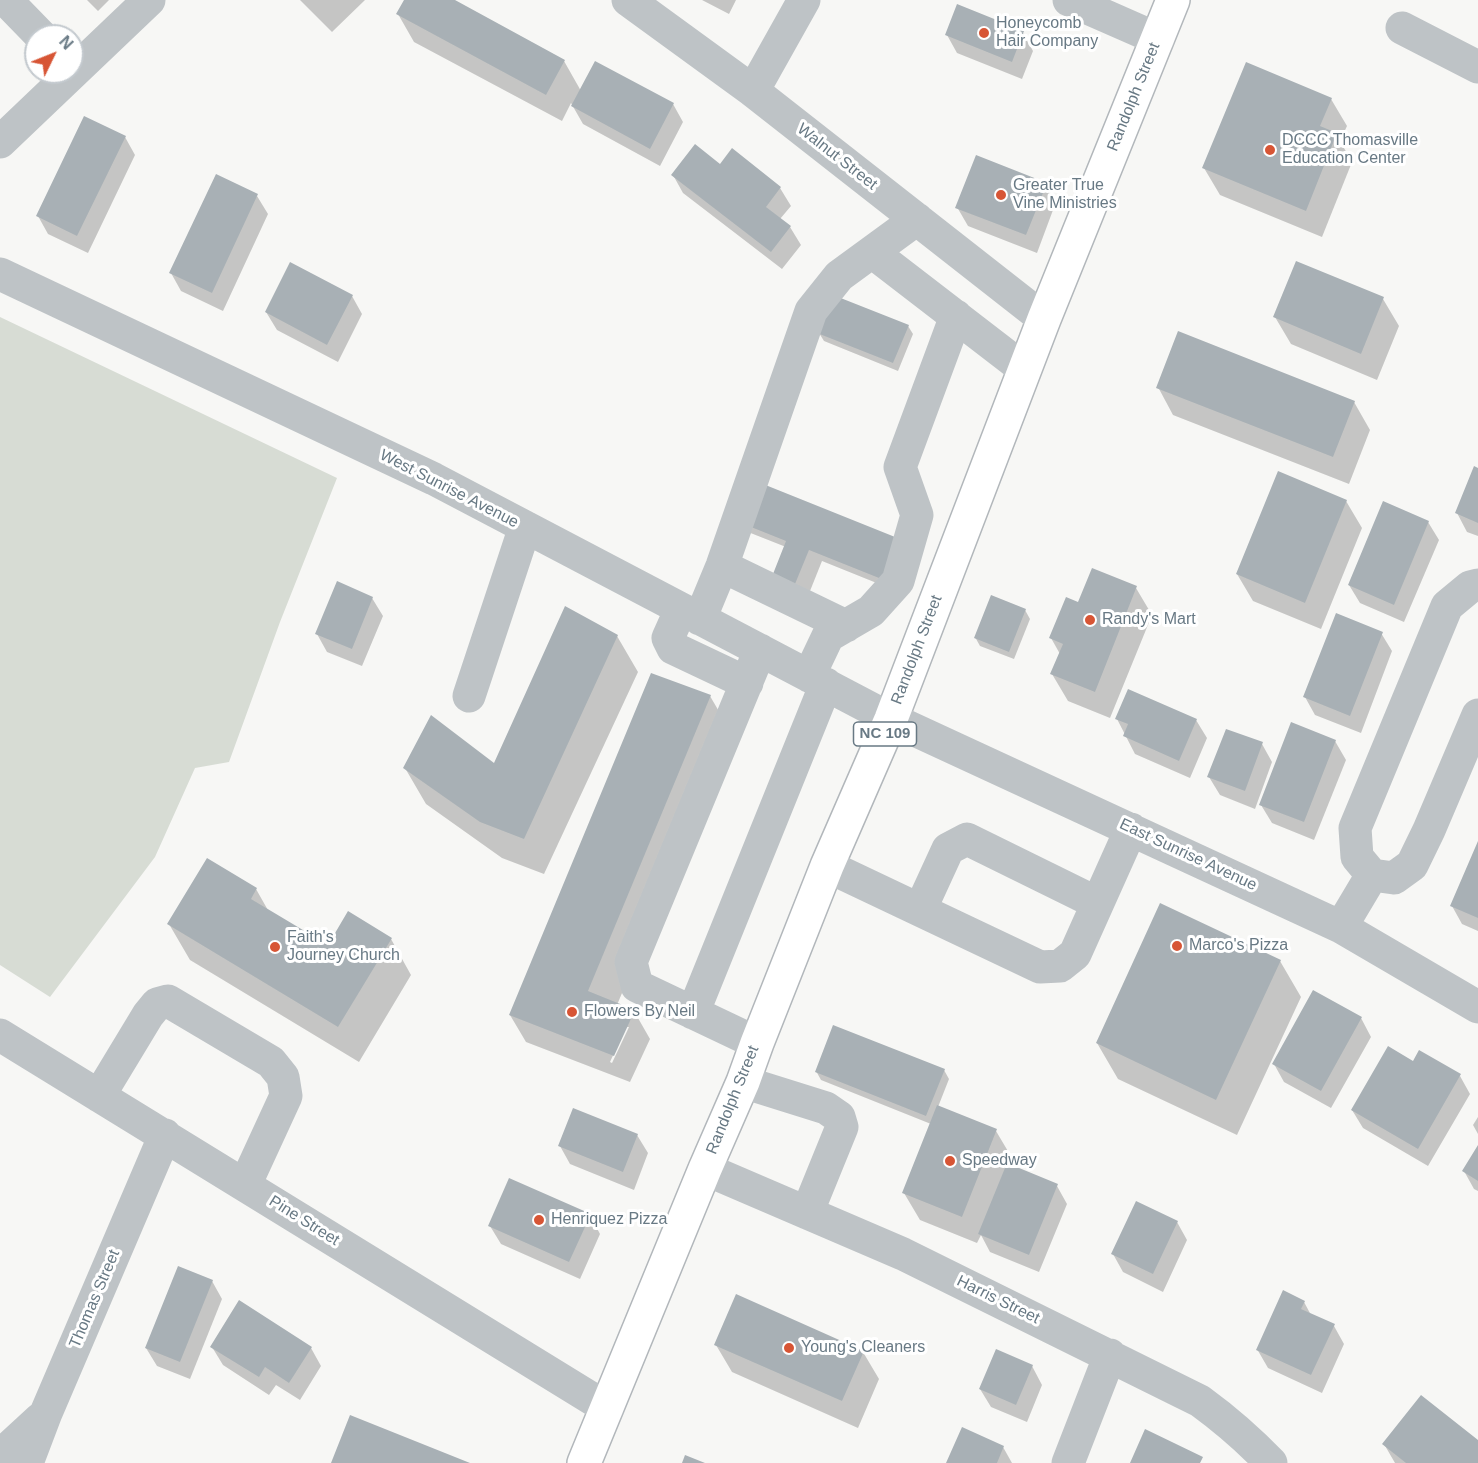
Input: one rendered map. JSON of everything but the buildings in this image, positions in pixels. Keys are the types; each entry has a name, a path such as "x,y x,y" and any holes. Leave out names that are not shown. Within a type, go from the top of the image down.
{"main road":[{"name":"Randolph Street","path":"584,1463 743,1082 756,1043 827,866 891,719 1024,369 1173,0"}],"street":[{"path":"6,0 29,24"},
{"path":"84,60 149,0"},
{"name":"Walnut Street","path":"628,0 753,91 1044,319"},
{"path":"753,91 804,0"},
{"path":"1078,2 1158,39"},
{"path":"1402,28 1478,67"},
{"path":"0,142 59,84"},
{"path":"747,683 673,648 668,638 691,614 722,566 811,311 839,276 917,219"},
{"path":"872,252 1024,369"},
{"name":"West Sunrise Avenue","path":"0,274 424,474 891,719"},
{"path":"693,1013 817,680 828,636 871,611 898,581 917,515 900,467 956,316"},
{"path":"469,696 525,527"},
{"path":"722,566 846,626"},
{"path":"898,581 938,597"},
{"path":"1478,585 1470,587 1447,606 1355,828 1357,857 1372,875 1394,878 1412,866 1478,714"},
{"path":"756,1043 637,986 631,962 760,650"},
{"name":"East Sunrise Avenue","path":"891,719 1341,927 1478,1007"},
{"path":"827,866 1040,968 1060,966 1075,954 1131,829"},
{"path":"920,910 948,849 967,839 1097,903"},
{"path":"1341,927 1372,875"},
{"path":"99,1096 148,1015 157,1004 168,1001 271,1062 283,1077 286,1096 245,1185"},
{"name":"Pine Street","path":"0,1035 607,1408"},
{"path":"743,1082 826,1108 839,1117 842,1127 807,1213"},
{"name":"Thomas Street","path":"27,1463 46,1413 165,1135"},
{"name":"Harris Street","path":"705,1169 903,1254 1200,1401 1227,1420 1271,1463"},
{"path":"1068,1463 1110,1355"},
{"path":"0,1456 46,1413"}],"shaded area":[{"path":"0,317 337,478 280,622 229,762 195,768 155,857 50,997 0,965"}],"place":[{"name":"Honeycomb Hair Company","path":"984,33"},
{"name":"DCCC Thomasville Education Center","path":"1270,150"},
{"name":"Greater True Vine Ministries","path":"1001,195"},
{"name":"Randy's Mart","path":"1090,620"},
{"name":"Marco's Pizza","path":"1177,946"},
{"name":"Faith's Journey Church","path":"275,947"},
{"name":"Flowers By Neil","path":"572,1012"},
{"name":"Speedway","path":"950,1161"},
{"name":"Henriquez Pizza","path":"539,1220"},
{"name":"Young's Cleaners","path":"789,1348"}]}
